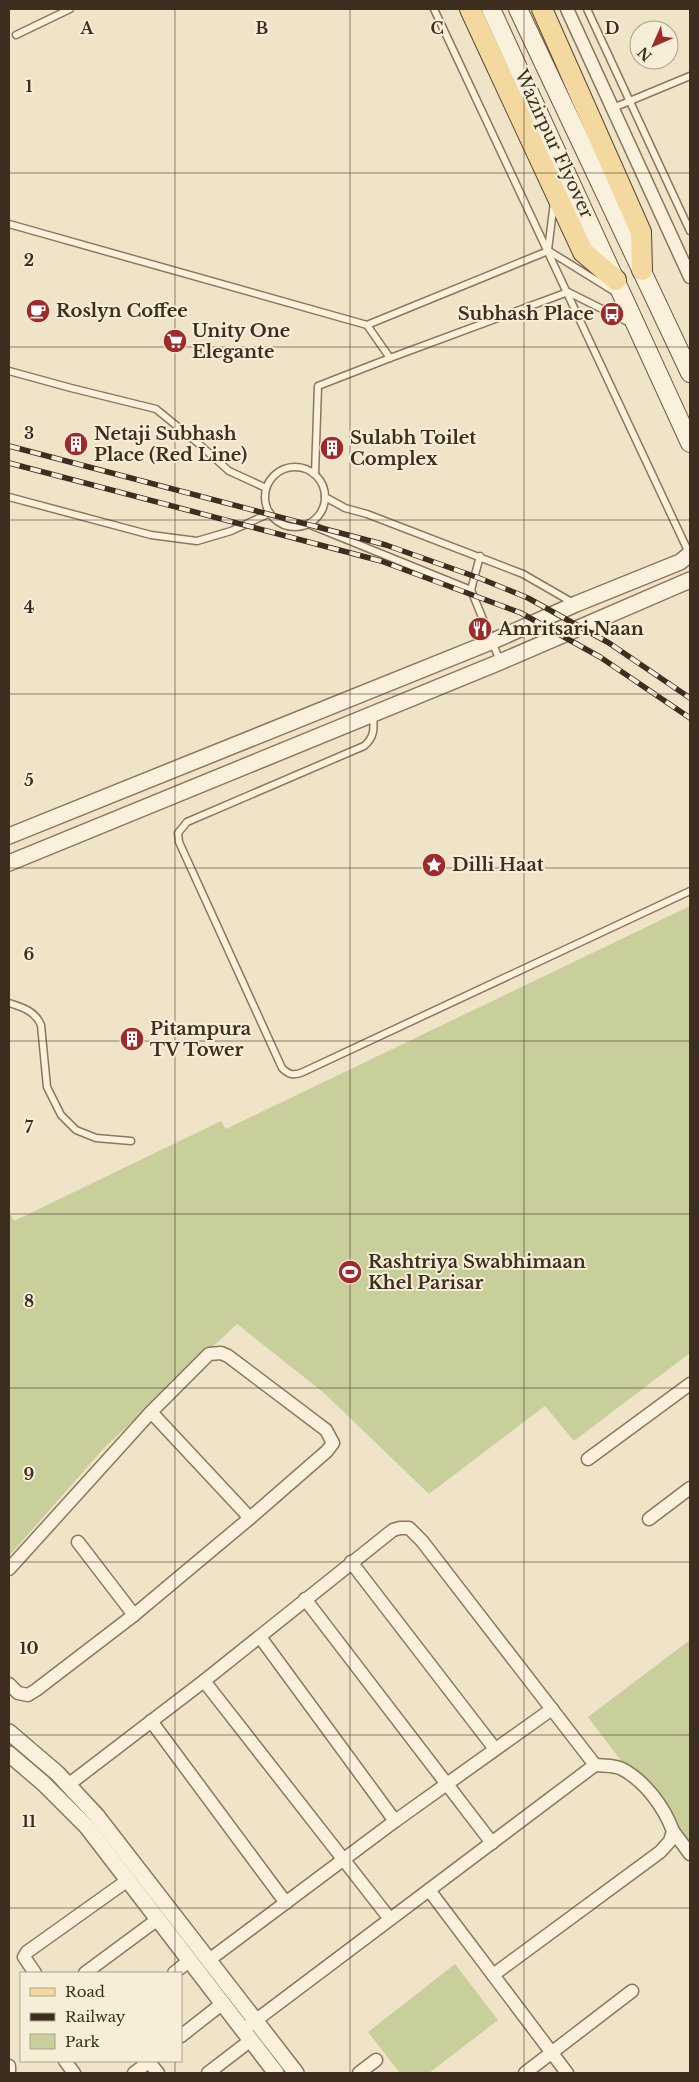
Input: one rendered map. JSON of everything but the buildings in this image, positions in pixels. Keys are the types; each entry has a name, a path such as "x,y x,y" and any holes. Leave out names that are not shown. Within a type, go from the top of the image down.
{"main road":[{"path":"470,9 583,252 620,288"},
{"name":"Wazirpur Flyover","path":"491,9 690,443"},
{"name":"Wazirpur Flyover","path":"518,9 690,372"},
{"path":"542,9 641,232 642,270"}],"street":[{"path":"567,9 690,277"},
{"path":"9,836 492,641 576,604 680,562 690,554"},
{"path":"9,863 124,814 500,662 690,580"},
{"path":"114,792 124,814"},
{"path":"9,1569 151,1412 209,1354 221,1353 228,1356 326,1430 333,1443 330,1448 250,1518 134,1615 28,1695 18,1694 9,1684"},
{"path":"588,1459 690,1384"},
{"path":"151,1412 250,1518"},
{"path":"649,1519 690,1488"},
{"path":"68,1784 260,1637 351,1562 393,1530 400,1528 409,1528 422,1542 595,1765"},
{"path":"78,1542 134,1615"},
{"path":"351,1562 495,1748"},
{"path":"305,1599 492,1843"},
{"path":"260,1637 394,1821"},
{"path":"204,1680 390,1919"},
{"path":"209,1960 394,1821 448,1784 495,1748 552,1710"},
{"path":"151,1721 286,1903"},
{"path":"9,1732 68,1784 97,1816 296,2073"},
{"path":"24,1744 10,1756 43,1783 87,1827 276,2073"},
{"path":"208,2073 247,2035 256,2021 595,1765 621,1768 640,1784 658,1802 674,1831 690,1854"},
{"path":"493,1975 660,1852 670,1841 674,1831"},
{"path":"34,1972 24,1957 27,1952 128,1880"},
{"path":"429,1890 567,2073"},
{"path":"85,1972 158,1919"},
{"path":"175,1972 190,1960"},
{"path":"525,2073 632,1991"},
{"path":"182,2035 223,2003"},
{"path":"359,2073 376,2060"},
{"path":"66,2062 74,2073"},
{"path":"134,2073 148,2062"},
{"path":"150,2062 158,2073"},
{"path":"9,2066 9,2073"}],"lane":[{"path":"16,35 70,9"},
{"path":"434,9 690,554"},
{"path":"587,9 690,232"},
{"path":"613,108 690,76"},
{"path":"548,251 555,190"},
{"path":"9,224 366,325 548,251 620,288"},
{"path":"315,474 318,386 568,292 637,326"},
{"path":"366,325 390,358"},
{"path":"9,371 156,409 229,471 266,488"},
{"path":"300,467 315,474 321,481 325,497 321,513 308,524 291,527 276,520 270,513 266,505 266,488 276,474 283,470 300,467"},
{"path":"325,497 345,508 367,514 523,574 576,604"},
{"path":"9,498 151,535 197,541 231,531 270,513"},
{"path":"308,524 471,590"},
{"path":"480,556 471,590 500,662"},
{"path":"373,714 374,733 370,741 364,746 187,822 178,833 179,842 282,1068 288,1074 296,1076 690,891"},
{"path":"9,1003 31,1011 38,1018 41,1025 47,1087 62,1115 76,1130 96,1138 131,1141"}],"green space":[{"name":"Rashtriya Swabhimaan Khel Parisar","path":"690,906 690,1353 574,1441 545,1406 429,1494 324,1393 237,1324 105,1447 9,1556 9,1212 14,1221 221,1121 226,1129"},
{"path":"690,1640 690,1852 588,1717"},
{"path":"455,1964 498,2020 429,2073 400,2073 368,2032"}],"railway":[{"path":"9,446 386,545 479,578 528,598 609,643 690,698"},
{"path":"9,463 381,561 521,613 600,657 690,718"}],"place":[{"name":"Roslyn Coffee","path":"38,311"},
{"name":"Subhash Place","path":"612,314"},
{"name":"Unity One Elegante","path":"175,341"},
{"name":"Netaji Subhash Place (Red Line)","path":"76,444"},
{"name":"Sulabh Toilet Complex","path":"332,448"},
{"name":"Amritsari Naan","path":"480,629"},
{"name":"Dilli Haat","path":"434,865"},
{"name":"Pitampura TV Tower","path":"132,1039"},
{"name":"Rashtriya Swabhimaan Khel Parisar","path":"350,1272"}]}
